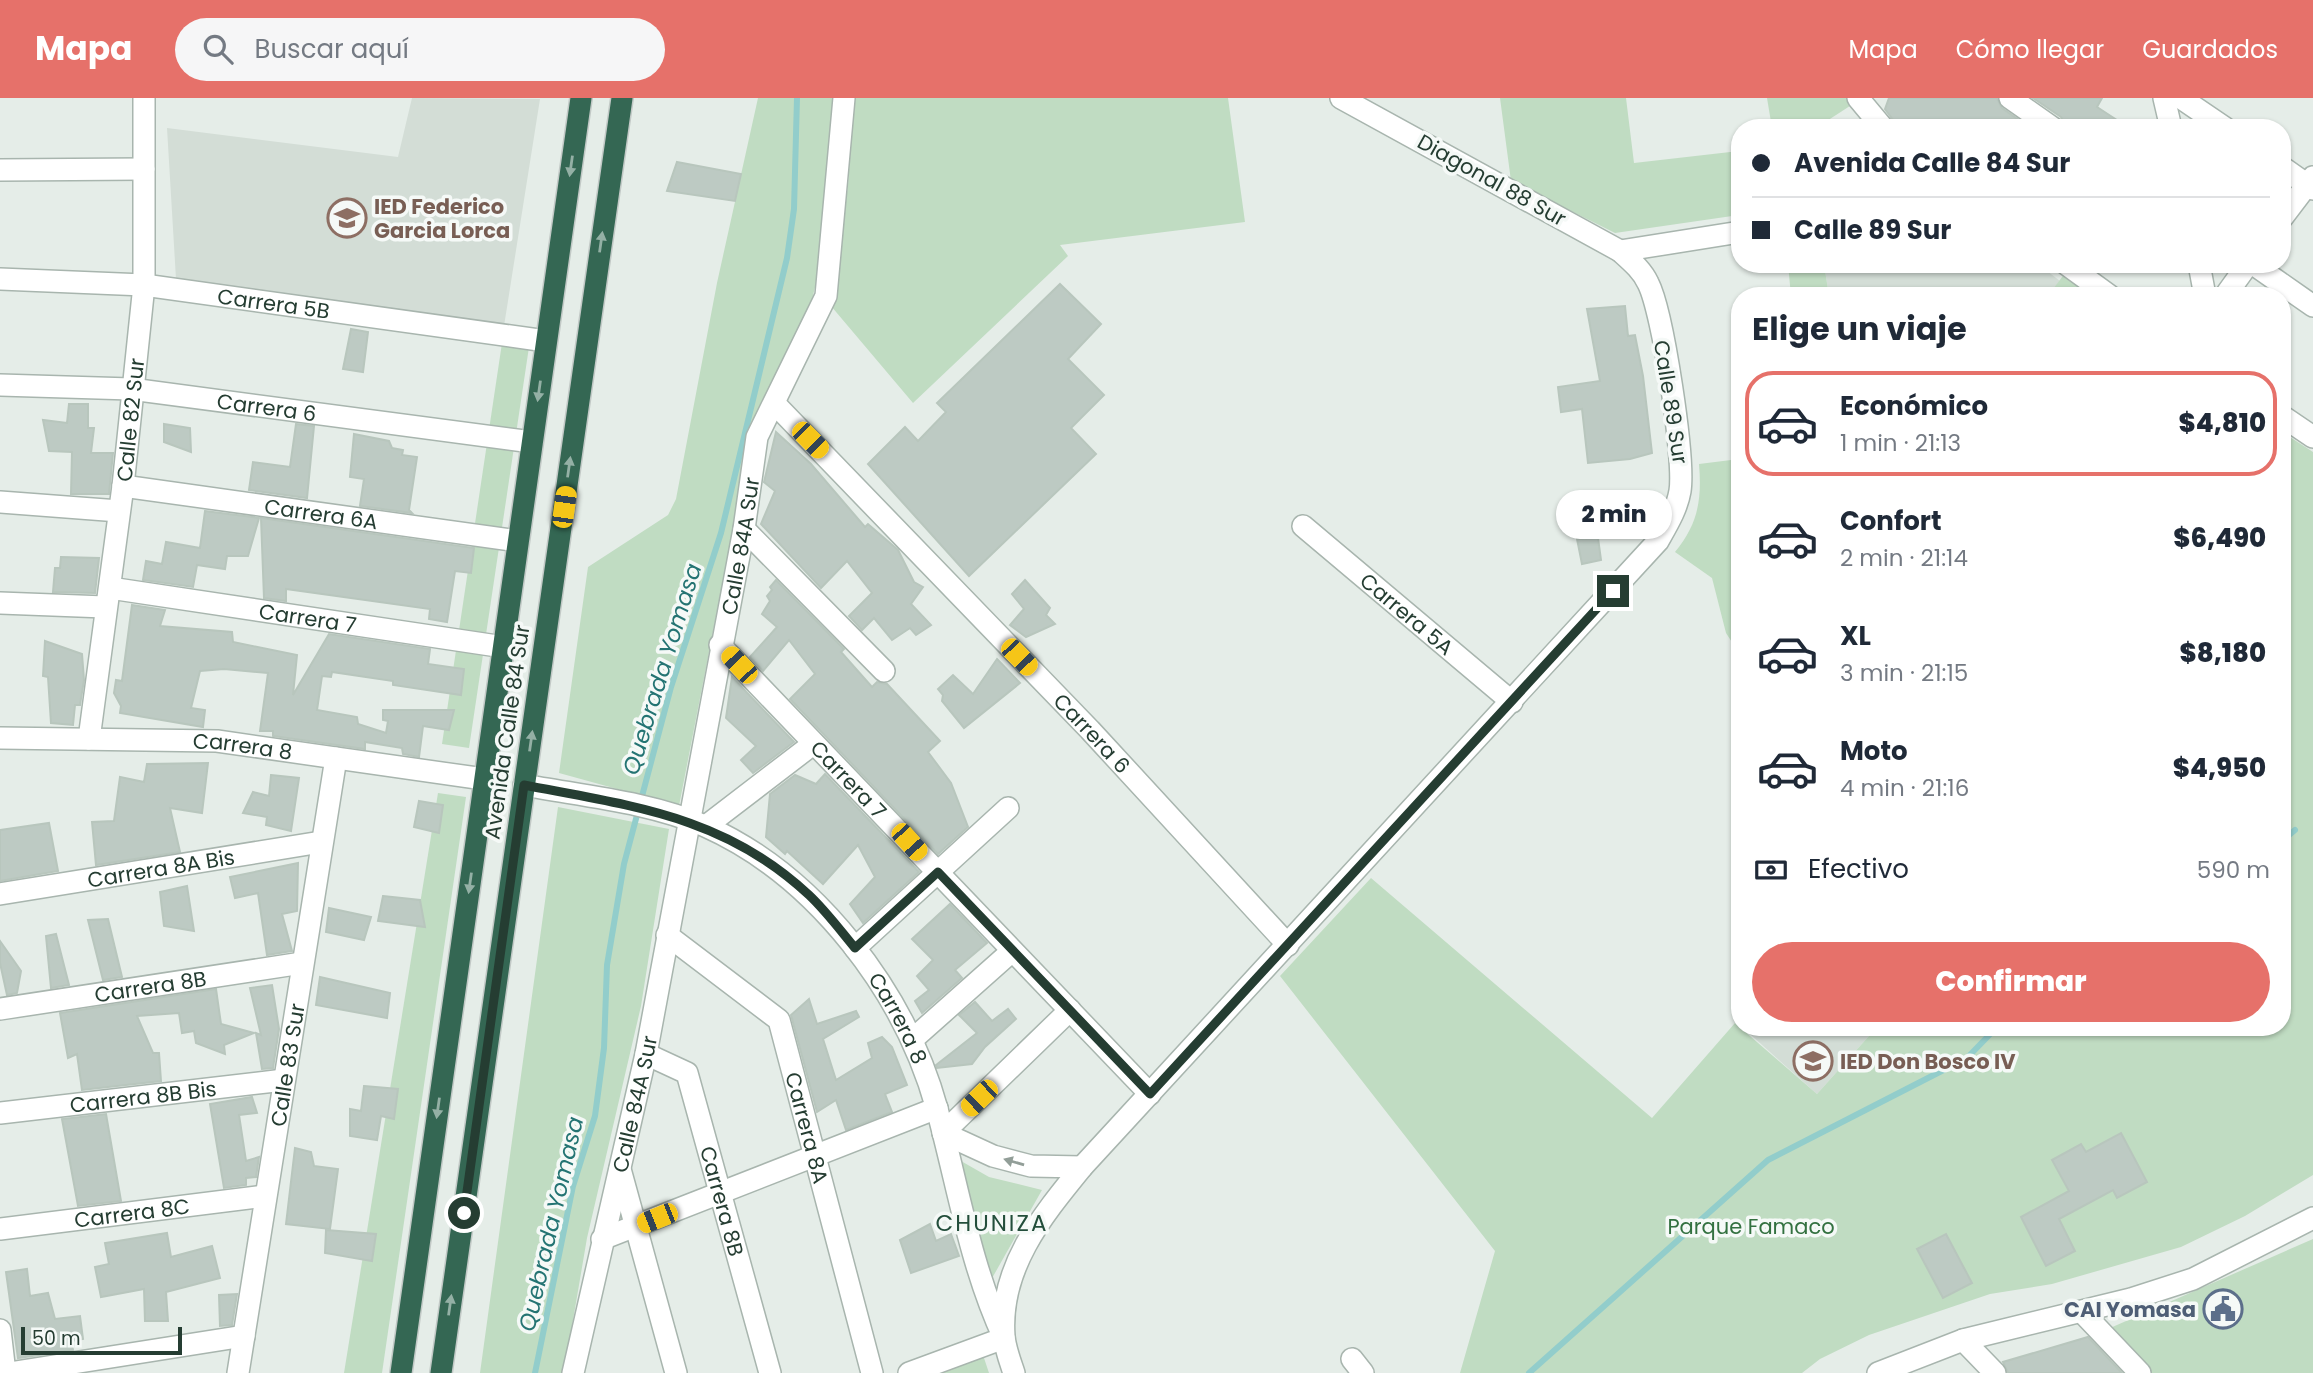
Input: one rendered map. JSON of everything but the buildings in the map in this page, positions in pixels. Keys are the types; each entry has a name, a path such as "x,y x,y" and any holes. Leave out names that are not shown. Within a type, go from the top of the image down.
{"highway":[{"name":"Avenida Calle 84 Sur","path":"401,1373 581,98"},
{"name":"Avenida Calle 84 Sur","path":"441,1373 622,98"}],"street":[{"name":"Calle 82 Sur","path":"89,739 123,486 131,389 144,285 144,98"},
{"name":"Calle 84A Sur","path":"576,1368 602,1239 646,1054 667,935 697,823 720,645 744,529 757,437 825,296 844,98"},
{"name":"Diagonal 88 Sur","path":"1341,98 1620,251 1639,268"},
{"path":"1858,98 1876,119"},
{"path":"2010,98 2040,119"},
{"path":"2164,98 2169,119"},
{"path":"2181,98 2211,119"},
{"path":"0,170 144,169"},
{"path":"2291,172 2311,183 2291,207"},
{"path":"1620,251 1731,233"},
{"name":"Calle 89 Sur","path":"1014,1373 1004,1338 1005,1301 1027,1240 1082,1167 1512,702 1658,541 1672,517 1680,494 1682,472 1657,310 1654,297 1639,268"},
{"path":"2078,273 2098,287"},
{"path":"2232,287 2243,273"},
{"path":"2264,273 2284,287"},
{"name":"Carrera 5B","path":"0,279 144,285 547,341"},
{"path":"2291,291 2313,306"},
{"name":"Carrera 6","path":"0,385 131,389 532,442"},
{"name":"Carrera 6","path":"775,404 1090,730 1288,945"},
{"path":"2291,422 2313,438"},
{"name":"Carrera 6A","path":"123,486 518,541"},
{"path":"0,502 119,511"},
{"name":"Carrera 5A","path":"1303,526 1512,702"},
{"path":"744,529 884,671"},
{"name":"Carrera 7","path":"0,603 108,598 503,647"},
{"name":"Carrera 7","path":"720,645 813,744 881,810 1150,1094"},
{"name":"Carrera 8","path":"0,738 217,741 485,779"},
{"path":"697,823 813,744"},
{"name":"Calle 83 Sur","path":"238,1373 335,758"},
{"name":"Carrera 8","path":"524,785 664,813 697,823 765,859 810,896 855,948 914,1039 937,1108 984,1294 1004,1338"},
{"path":"855,948 1008,808"},
{"name":"Carrera 8A Bis","path":"0,894 321,842"},
{"name":"Carrera 8A","path":"667,935 779,1020 817,1155 872,1373"},
{"path":"914,1039 1012,951"},
{"name":"Carrera 8B","path":"0,1009 302,963"},
{"path":"1070,1010 943,1133 993,1156 1031,1166 1082,1167"},
{"name":"Carrera 8B","path":"646,1054 687,1073 770,1373"},
{"name":"Carrera 8B Bis","path":"0,1113 285,1080"},
{"path":"602,1239 937,1108"},
{"path":"620,1168 676,1373"},
{"name":"Carrera 8C","path":"0,1229 265,1196"},
{"path":"1878,1373 1963,1340 2081,1312 2193,1279 2313,1218"},
{"path":"2081,1312 2140,1373"},
{"path":"1,1342 7,1373 244,1336"},
{"path":"909,1373 1004,1338"},
{"path":"1963,1340 1996,1373"}],"shaded area":[{"name":"IED Federico Garcia Lorca","path":"412,98 540,99 504,326 176,279 167,128 398,157"},
{"path":"1825,273 2050,273 2060,281 2055,287 1828,287"},
{"name":"IED Don Bosco IV","path":"1752,1036 1869,1036 1817,1094"}],"green space":[{"path":"758,98 836,98 826,240 812,300 739,498 679,806 559,773 588,567 668,515 676,499 717,283"},
{"path":"854,98 1228,98 1245,222 1060,245 1068,256 913,403 831,306 848,186"},
{"path":"1500,98 1626,98 1634,163 1731,152 1731,216 1615,233 1511,181"},
{"path":"1767,98 1848,98 1853,104 1830,119 1770,119"},
{"path":"1789,273 1825,273 1828,287 1790,287"},
{"path":"2065,273 2084,287 2055,287"},
{"path":"502,343 529,347 469,748 442,744"},
{"name":"Parque Famaco","path":"2291,438 2313,452 2313,1175 2245,1216 2181,1247 2052,1284 1990,1294 1869,1335 1820,1359 1802,1373 1460,1373 1495,1251 1280,976 1371,878 1652,1118 1731,1028 1731,1036 1750,1036 1817,1094 1869,1036 2291,1036"},
{"path":"1731,460 1731,641 1726,633 1712,578 1675,552 1689,532 1697,511 1699,464"},
{"path":"438,793 466,797 382,1373 344,1373"},
{"path":"558,807 669,829 641,1006 587,1238 564,1373 480,1373"},
{"path":"961,1161 989,1177 1042,1190 991,1280"},
{"path":"2313,1239 2313,1373 2140,1373 2101,1332"},
{"path":"983,1355 989,1373 937,1373"}],"waterway":[{"name":"Quebrada Yomasa","path":"535,1373 573,1186 595,1116 604,1048 607,965 624,864 671,687 721,533 787,258 794,209 797,98"},
{"path":"2291,833 2295,830"},
{"path":"1529,1373 1768,1160 1967,1058 1988,1036"}],"place":[{"name":"IED Federico Garcia Lorca","path":"347,218"},
{"name":"IED Don Bosco IV","path":"1813,1061"},
{"name":"CAI Yomasa","path":"2223,1309"}],"district":[{"name":"CHUNIZA","path":"992,1223"}],"route":[{"path":"464,1213 524,785 664,813 706,827 765,859 810,896 855,948 938,872 1150,1094 1613,591"}]}
